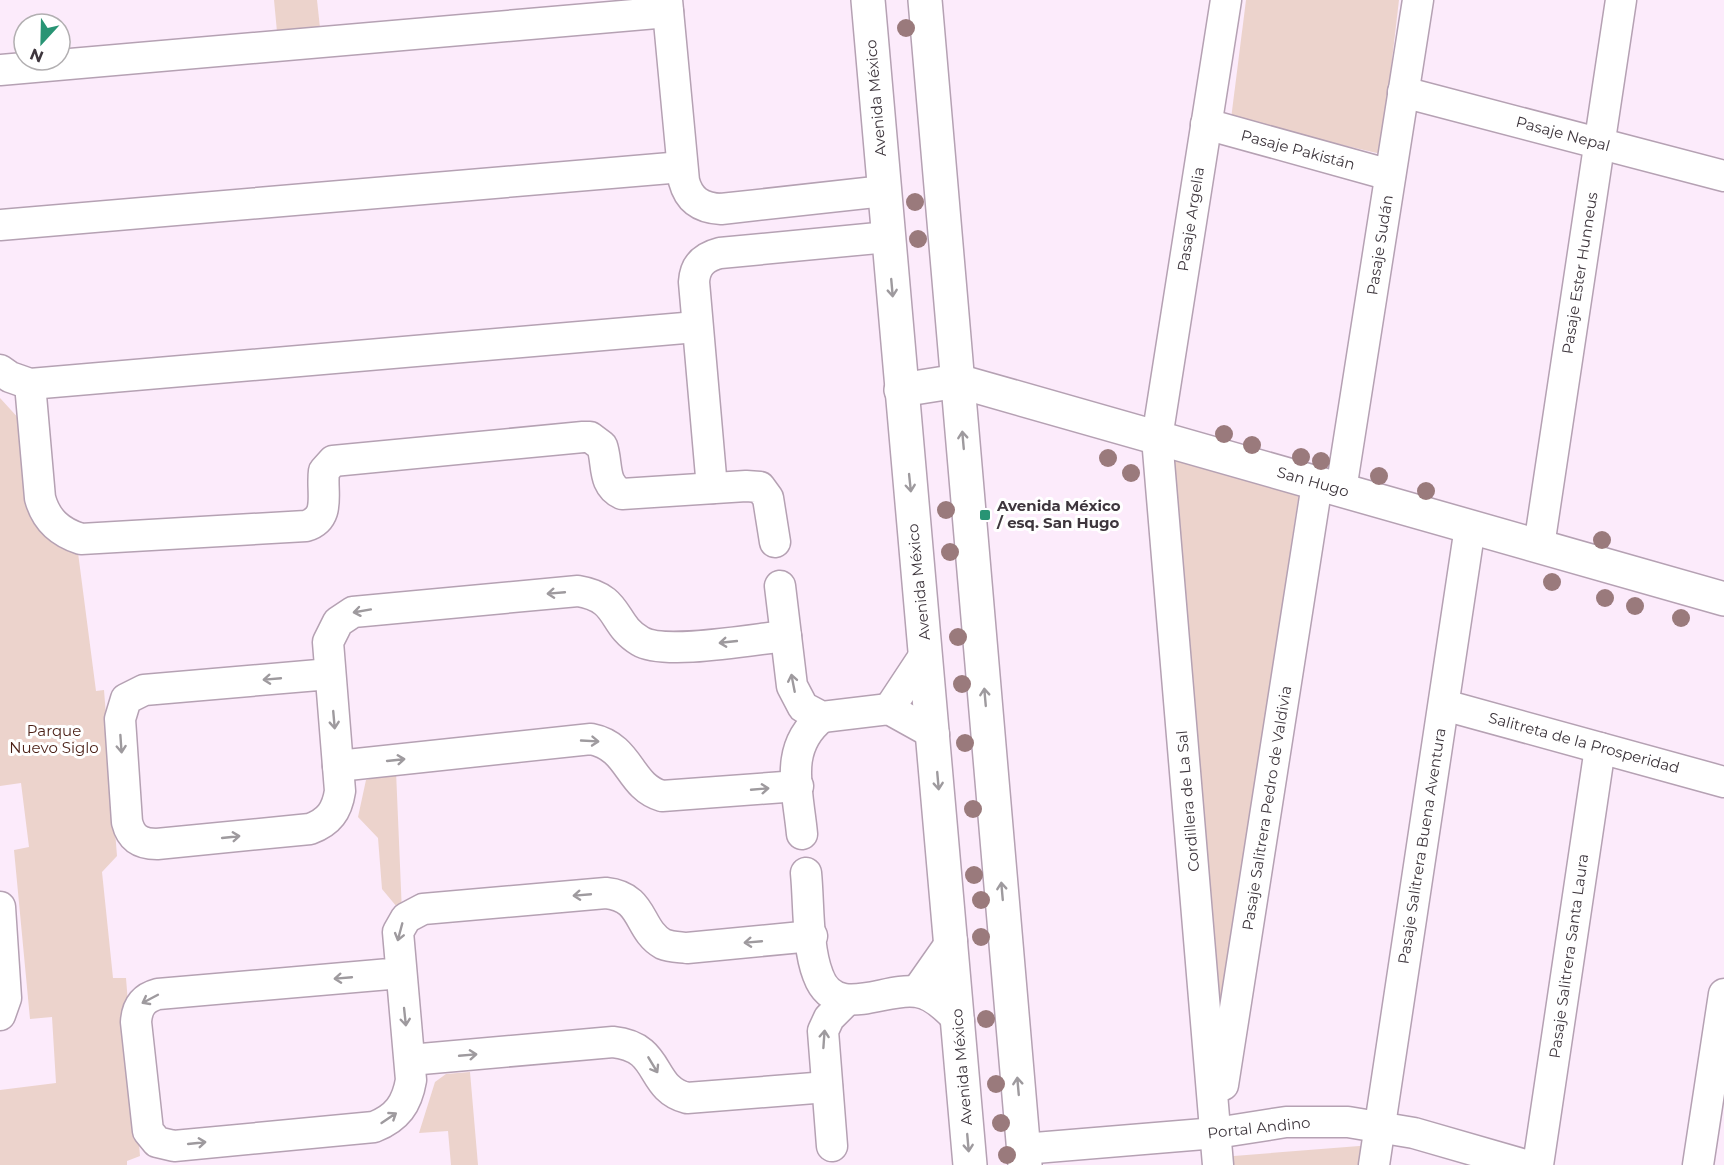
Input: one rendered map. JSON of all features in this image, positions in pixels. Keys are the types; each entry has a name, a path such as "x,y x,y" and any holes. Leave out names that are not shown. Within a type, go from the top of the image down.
{"main road":[{"name":"Avenida México","path":"868,0 970,1165"},
{"path":"925,0 1024,1157"},
{"name":"San Hugo","path":"901,390 958,381 1724,599"}],"street":[{"name":"Pasaje Sudán","path":"1329,487 1390,175 1418,0"},
{"name":"Pasaje Ester Hunneus","path":"1539,546 1621,0"},
{"name":"Pasaje Argelia","path":"1157,438 1206,124 1218,2"},
{"path":"0,69 667,6 682,167 686,190 691,197 704,207 712,208 884,191"},
{"name":"Pasaje Nepal","path":"1403,92 1724,176"},
{"name":"Pasaje Pakistán","path":"1206,124 1390,175"},
{"path":"0,225 682,167"},
{"path":"712,488 696,327 695,274 702,261 710,256 888,237"},
{"path":"0,370 10,378 30,384 696,327"},
{"path":"30,384 43,510 58,528 81,539 306,526 317,521 321,516 325,502 324,471 333,461 590,437 602,446 608,479 615,491 622,494 753,485 765,492 775,542"},
{"name":"Cordillera de La Sal","path":"1157,438 1218,1165"},
{"name":"Pasaje Salitrera Pedro de Valdivia","path":"1215,1133 1329,487"},
{"name":"Pasaje Salitrera Buena Aventura","path":"1374,1165 1470,527"},
{"path":"780,586 796,697 803,707 822,717"},
{"path":"330,674 134,693 122,705 120,719 129,830 138,840 156,844 310,830 321,825 336,809 340,791 328,642 338,622 353,612 578,591 600,597 611,605 632,635 654,647 786,636"},
{"path":"889,709 926,653"},
{"name":"Salitreta de la Prosperidad","path":"1444,705 1724,782"},
{"path":"802,834 797,751 811,726 822,717 889,709 934,734"},
{"path":"338,766 591,739 611,746 622,755 644,788 662,796 798,786"},
{"name":"Pasaje Salitrera Santa Laura","path":"1538,1165 1600,748"},
{"path":"806,873 818,978 825,988 847,1000 917,991 947,1008 959,1021"},
{"path":"401,973 158,994 146,999 137,1012 136,1022 145,1125 157,1142 174,1146 374,1127 394,1116 408,1095 410,1060 398,932 406,918 423,909 606,893 618,894 631,901 652,933 663,943 674,947 687,948 812,936"},
{"path":"0,907 6,998 0,1016"},
{"path":"917,991 952,941"},
{"path":"1698,1165 1724,994"},
{"path":"832,1146 824,1031 829,1018 847,1000"},
{"path":"410,1060 613,1041 634,1046 642,1051 670,1091 687,1098 827,1087"},
{"name":"Portal Andino","path":"1024,1157 1286,1122 1348,1122 1379,1126 1525,1165"}],"green space":[{"path":"274,0 317,0 320,28 277,32"},
{"path":"1246,0 1399,0 1381,154 1231,119"},
{"name":"Parque Nuevo Siglo","path":"0,398 21,421 31,514 57,546 77,545 96,691 104,690 117,856 102,872 113,978 126,978 140,1156 127,1161 127,1165 0,1165 0,1090 56,1083 52,1017 30,1019 14,850 29,847 21,783 0,786"},
{"path":"1166,453 1299,493 1218,1030"},
{"path":"396,771 402,913 382,889 378,838 358,817 366,780"},
{"path":"470,1072 478,1165 451,1165 448,1131 419,1133 435,1082 446,1074"},
{"path":"1372,1145 1369,1165 1222,1165 1221,1157"}],"place":[{"name":"Avenida México / esq. San Hugo","path":"985,515"}]}
